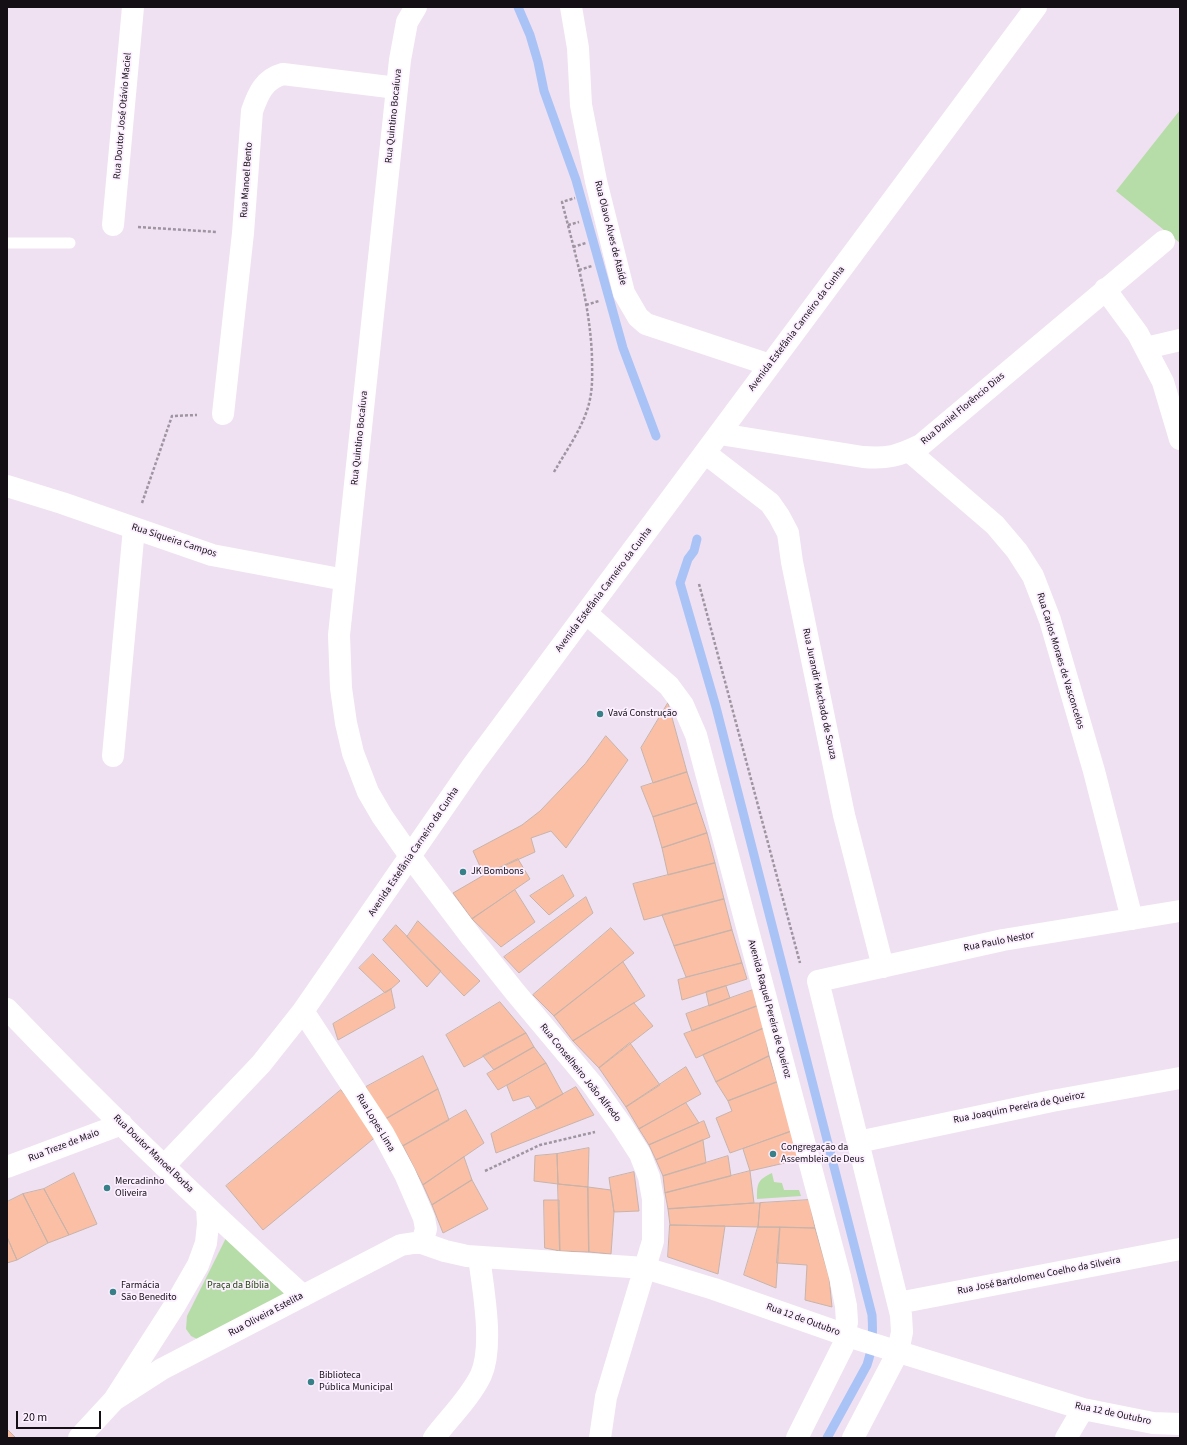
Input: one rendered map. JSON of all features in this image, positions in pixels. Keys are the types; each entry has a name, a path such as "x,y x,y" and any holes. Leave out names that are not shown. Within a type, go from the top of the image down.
{"street":[{"name":"Rua Doutor José Otávio Maciel","path":"113,225 133,7"},
{"name":"Rua Quintino Bocaíuva","path":"410,856 382,816 368,792 353,753 346,723 341,688 339,636 400,60 407,22 416,7"},
{"name":"Rua Olavo Alves de Ataíde","path":"571,7 578,48 581,105 596,181 624,293 632,308 638,317 646,324 770,365"},
{"name":"Avenida Estefânia Carneiro da Cunha","path":"164,1166 261,1064 303,1011 473,765 1036,7"},
{"name":"Rua Manoel Bento","path":"223,414 243,233 252,112 257,97 264,86 274,77 283,74 397,88"},
{"name":"Rua Daniel Florêncio Dias","path":"720,434 863,457 883,458 900,455 921,445 1164,241"},
{"path":"1105,289 1138,334 1146,348 1163,382 1180,439"},
{"path":"1146,348 1180,340"},
{"name":"Rua Carlos Moraes de Vasconcelos","path":"908,451 995,525 1017,551 1033,576 1050,620 1094,771 1132,919"},
{"name":"Rua Jurandir Machado de Souza","path":"705,453 770,503 788,533 792,562 844,815 883,967"},
{"name":"Rua Siqueira Campos","path":"7,486 62,503 212,555 345,580"},
{"path":"113,756 134,528"},
{"name":"Avenida Raquel Pereira de Queiroz","path":"586,613 669,686 683,705 696,735 840,1277 846,1306 847,1322 851,1337 843,1346 797,1438"},
{"name":"Rua Conselheiro João Alfredo","path":"410,856 515,992 592,1084 640,1154 649,1177 653,1199 653,1241 606,1397 600,1438"},
{"name":"Rua Paulo Nestor","path":"818,981 1004,940 1180,911"},
{"path":"818,981 902,1315 902,1332 853,1438"},
{"name":"Rua Doutor Manoel Borba","path":"7,1009 164,1166 303,1296"},
{"name":"Rua Lopes Lima","path":"303,1011 383,1133 405,1174 424,1218 426,1229 422,1243"},
{"name":"Rua Joaquim Pereira de Queiroz","path":"858,1142 1052,1101 1180,1078"},
{"name":"Rua Treze de Maio","path":"7,1167 122,1124"},
{"path":"79,1438 114,1400 175,1305 198,1265 206,1243 208,1224 207,1207"},
{"name":"Rua 12 de Outubro","path":"422,1243 445,1251 467,1256 645,1268 714,1288 851,1337 1082,1409 1153,1423 1180,1424"},
{"name":"Rua Oliveira Estelita","path":"114,1400 162,1369 362,1267 400,1245 422,1243"},
{"name":"Rua José Bartolomeu Coelho da Silveira","path":"898,1303 1180,1249"},
{"path":"434,1438 468,1395 481,1374 486,1357 487,1324 479,1257"},
{"path":"1066,1438 1082,1409"}],"lane":[{"path":"7,243 70,243"}],"path":[{"path":"554,472 579,430 590,400 593,378 591,338 586,304 562,202 576,198"},
{"path":"568,225 584,220"},
{"path":"113,225 243,233"},
{"path":"573,247 590,242"},
{"path":"579,270 596,265"},
{"path":"586,304 606,298"},
{"path":"134,528 172,416 223,414"},
{"path":"699,584 802,967 818,981"},
{"path":"485,1171 540,1145 622,1126"}],"green space":[{"path":"1180,110 1180,243 1116,191"},
{"path":"772,1173 774,1182 782,1183 784,1190 799,1190 801,1196 757,1199 759,1183 763,1178"},
{"name":"Praça da Bíblia","path":"228,1234 292,1293 199,1340 191,1336 186,1329 187,1316"}],"building":[{"path":"668,703 687,772 653,783 641,748"},
{"path":"606,736 628,760 566,848 551,831 531,838 535,852 484,875 473,851 522,825 540,811 585,764"},
{"path":"687,772 697,803 653,817 641,787"},
{"path":"697,803 707,833 662,848 653,817"},
{"path":"707,833 715,863 668,875 662,848"},
{"path":"518,859 530,879 472,919 453,893 484,875"},
{"path":"715,863 724,899 644,920 633,884"},
{"path":"563,875 574,896 549,915 530,896"},
{"path":"515,890 535,922 501,947 472,919"},
{"path":"586,897 593,913 519,973 504,957"},
{"path":"724,899 732,930 674,946 662,915"},
{"path":"418,921 480,981 464,996 407,937"},
{"path":"396,925 441,971 427,987 383,940"},
{"path":"611,928 634,953 554,1016 533,995"},
{"path":"732,930 742,963 686,977 674,946"},
{"path":"373,954 400,981 385,993 359,968"},
{"path":"623,962 645,996 573,1041 554,1016"},
{"path":"742,963 747,979 682,1000 678,980"},
{"path":"726,986 730,998 709,1006 706,992"},
{"path":"391,989 395,1008 338,1040 333,1024"},
{"path":"753,990 757,1006 692,1031 686,1014"},
{"path":"500,1002 526,1033 464,1067 446,1035"},
{"path":"634,1003 653,1026 599,1068 573,1041"},
{"path":"757,1006 764,1028 696,1058 684,1034"},
{"path":"764,1028 769,1056 716,1082 703,1055"},
{"path":"526,1033 534,1047 494,1070 483,1056"},
{"path":"630,1043 660,1085 626,1107 599,1068"},
{"path":"534,1047 546,1063 498,1090 487,1074"},
{"path":"423,1056 438,1089 384,1120 366,1087"},
{"path":"769,1056 777,1082 728,1101 716,1082"},
{"path":"546,1063 563,1094 537,1109 529,1096 513,1101 507,1086"},
{"path":"686,1067 701,1094 639,1129 626,1107"},
{"path":"777,1082 792,1131 730,1153 716,1118 732,1111 728,1101"},
{"path":"576,1087 594,1115 496,1153 491,1134"},
{"path":"438,1089 449,1120 403,1146 384,1120"},
{"path":"341,1090 378,1135 263,1230 226,1186"},
{"path":"686,1103 699,1123 649,1145 639,1129"},
{"path":"466,1110 484,1143 423,1185 403,1146"},
{"path":"704,1121 710,1137 656,1160 649,1145"},
{"name":"Congregação da Assembleia de Deus","path":"792,1131 802,1159 750,1171 743,1149"},
{"path":"703,1140 706,1163 663,1176 656,1160"},
{"path":"589,1148 588,1187 558,1184 557,1154"},
{"path":"557,1154 558,1184 534,1181 535,1156"},
{"path":"728,1156 731,1176 665,1193 663,1176"},
{"path":"464,1157 472,1180 432,1205 423,1185"},
{"path":"750,1171 754,1203 668,1209 665,1193"},
{"path":"634,1172 639,1211 614,1212 609,1178"},
{"path":"74,1173 97,1224 69,1235 44,1189"},
{"path":"472,1180 488,1209 443,1233 432,1205"},
{"path":"558,1184 588,1187 589,1252 560,1251"},
{"path":"588,1187 611,1190 614,1212 611,1254 589,1252"},
{"path":"44,1189 69,1235 48,1243 23,1194"},
{"path":"23,1194 48,1243 17,1260 7,1237 7,1202"},
{"path":"544,1200 559,1200 560,1251 545,1248"},
{"path":"809,1200 815,1228 758,1227 760,1203"},
{"path":"760,1203 758,1227 670,1225 668,1209"},
{"path":"670,1225 725,1226 718,1274 668,1257"},
{"path":"758,1227 780,1227 776,1288 744,1275"},
{"path":"780,1227 815,1228 829,1277 832,1307 805,1300 807,1265 777,1263"},
{"path":"7,1237 17,1260 7,1263"},
{"path":"7,1429 16,1438 7,1438"}],"waterway":[{"path":"518,7 530,35 538,62 544,91 576,180 623,348 656,436"},
{"path":"697,539 694,551 688,559 680,583 716,707 872,1315 872,1340 867,1365 827,1438"}],"place":[{"name":"Vavá Construção","path":"600,714"},
{"name":"JK Bombons","path":"463,872"},
{"name":"Congregação da Assembleia de Deus","path":"773,1154"},
{"name":"Mercadinho Oliveira","path":"107,1188"},
{"name":"Farmácia São Benedito","path":"113,1292"},
{"name":"Biblioteca Pública Municipal","path":"311,1382"}]}
